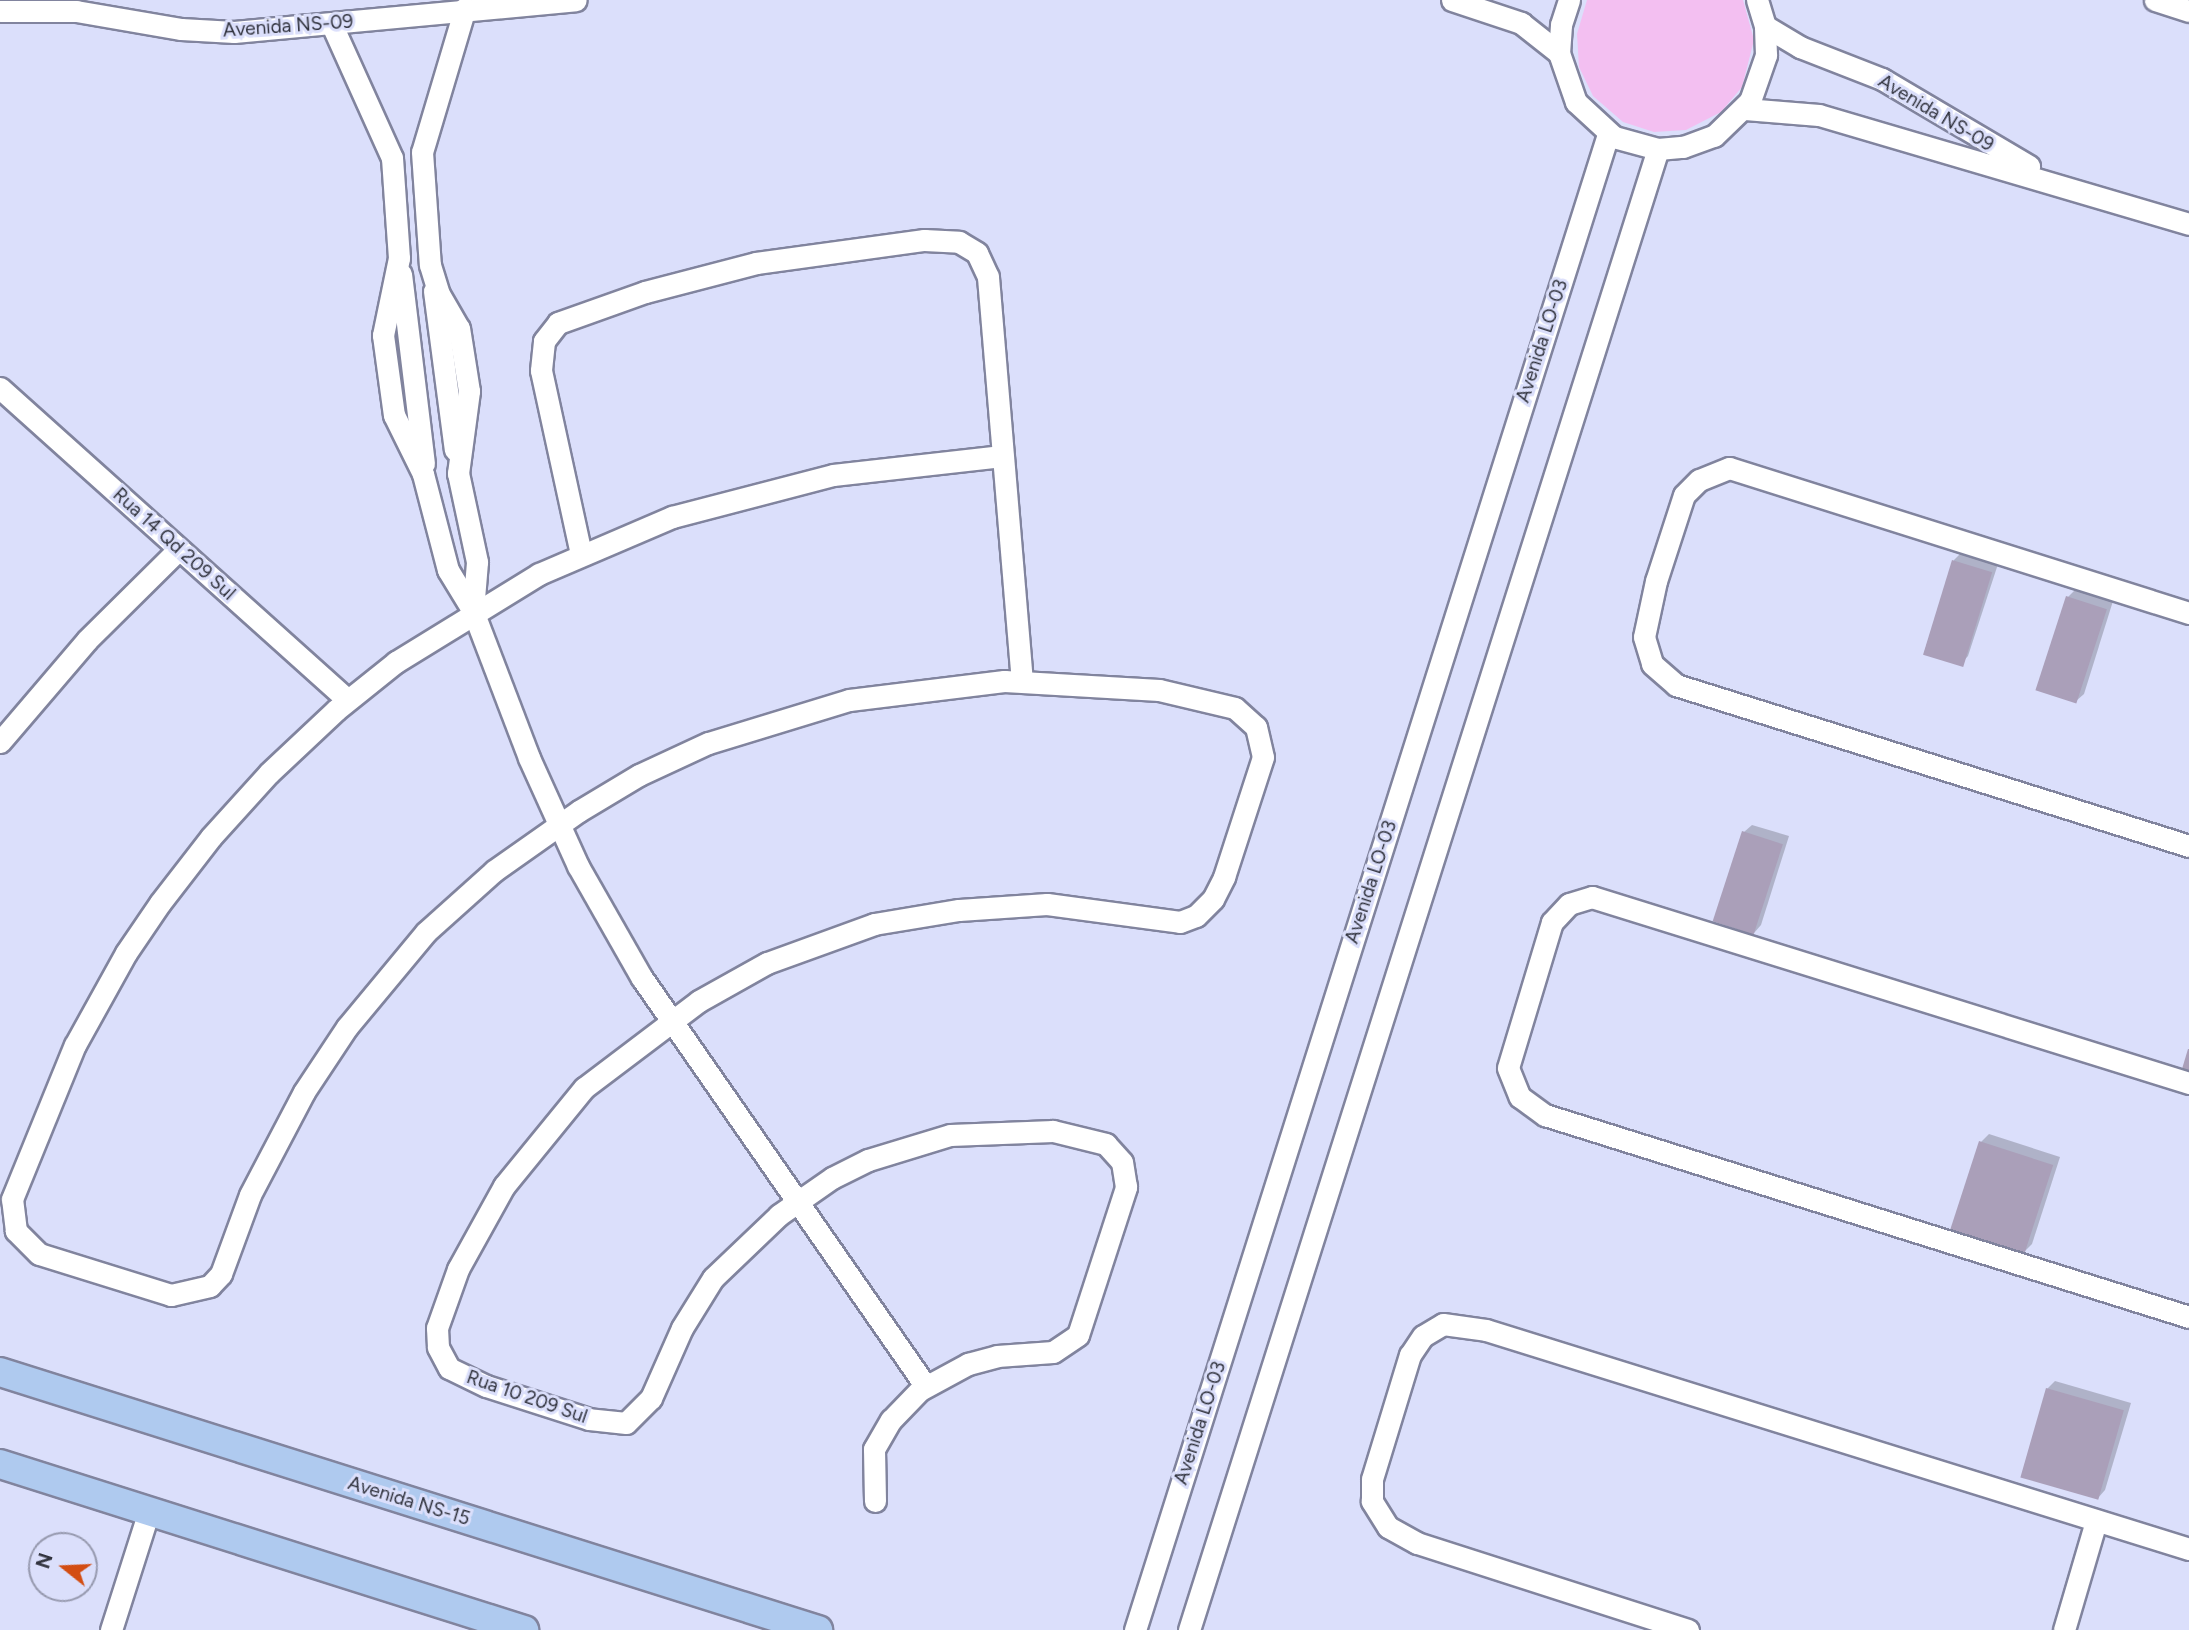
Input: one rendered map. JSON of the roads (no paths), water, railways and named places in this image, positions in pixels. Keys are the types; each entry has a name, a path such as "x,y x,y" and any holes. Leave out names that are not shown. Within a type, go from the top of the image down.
{"main road":[{"name":"Avenida NS-15","path":"0,1373 818,1630"},
{"path":"0,1464 524,1630"}],"street":[{"name":"Avenida NS-09","path":"0,11 76,11 211,32 332,25 465,8 576,0"},
{"path":"1452,0 1521,23 1559,53"},
{"path":"1569,0 1561,25 1559,53 1576,102 1608,134 1658,149 1707,139 1745,108 1763,74 1765,26 1757,0"},
{"path":"2155,0 2189,11"},
{"path":"465,8 422,156 430,265 437,290 460,328 467,379 469,406 458,473 477,562 473,611"},
{"path":"332,25 392,158 399,258 383,335 394,415 427,482 449,570 473,611 559,825 596,902 670,1021 926,1386"},
{"name":"Avenida NS-09","path":"1765,26 1800,47 1882,79 2068,187"},
{"name":"Avenida NS-09","path":"1745,108 1811,113 2189,224"},
{"name":"Avenida LO-03","path":"1135,1630 1608,134"},
{"path":"1189,1630 1658,149"},
{"path":"392,158 422,156"},
{"path":"580,554 541,370 547,336 566,319 718,271 805,254 924,240 968,245 980,257 988,276 1022,681"},
{"name":"Rua 14 Qd 209 Sul","path":"4,399 179,549 348,700"},
{"path":"670,1021 768,963 874,924 959,910 1046,904 1180,922 1203,911 1224,877 1263,757 1263,741 1254,722 1242,712 1202,697 1110,685 1022,681 849,700 755,725 650,770 559,825 443,915 347,1027 277,1141 214,1283 195,1293 171,1295 35,1252 16,1231 12,1199 47,1106 96,1005 136,937 211,837 269,773 348,700 473,611 580,554 672,517 774,487 886,467 1002,456"},
{"path":"2189,613 1730,468 1699,480 1684,495 1656,582 1644,637 1652,664 1676,685 2189,846"},
{"path":"0,743 94,633 179,549"},
{"path":"2189,1083 1592,897 1569,904 1552,922 1508,1068 1520,1097 1545,1115 2189,1317"},
{"name":"Rua 10 209 Sul","path":"670,1021 584,1087 504,1186 477,1230 442,1310 437,1340 449,1367 486,1386 608,1424 626,1423 644,1408 682,1328 713,1278 797,1201"},
{"path":"797,1201 868,1160 950,1135 1053,1130 1090,1137 1114,1151 1124,1170 1125,1194 1074,1339 1048,1353 977,1361 926,1386 891,1420 877,1443 871,1467 875,1501"},
{"path":"1688,1630 1417,1543 1388,1527 1372,1501 1372,1479 1410,1355 1423,1336 1443,1324 1486,1330 2189,1549"},
{"path":"111,1630 149,1511"},
{"path":"2064,1630 2096,1521"}]}
